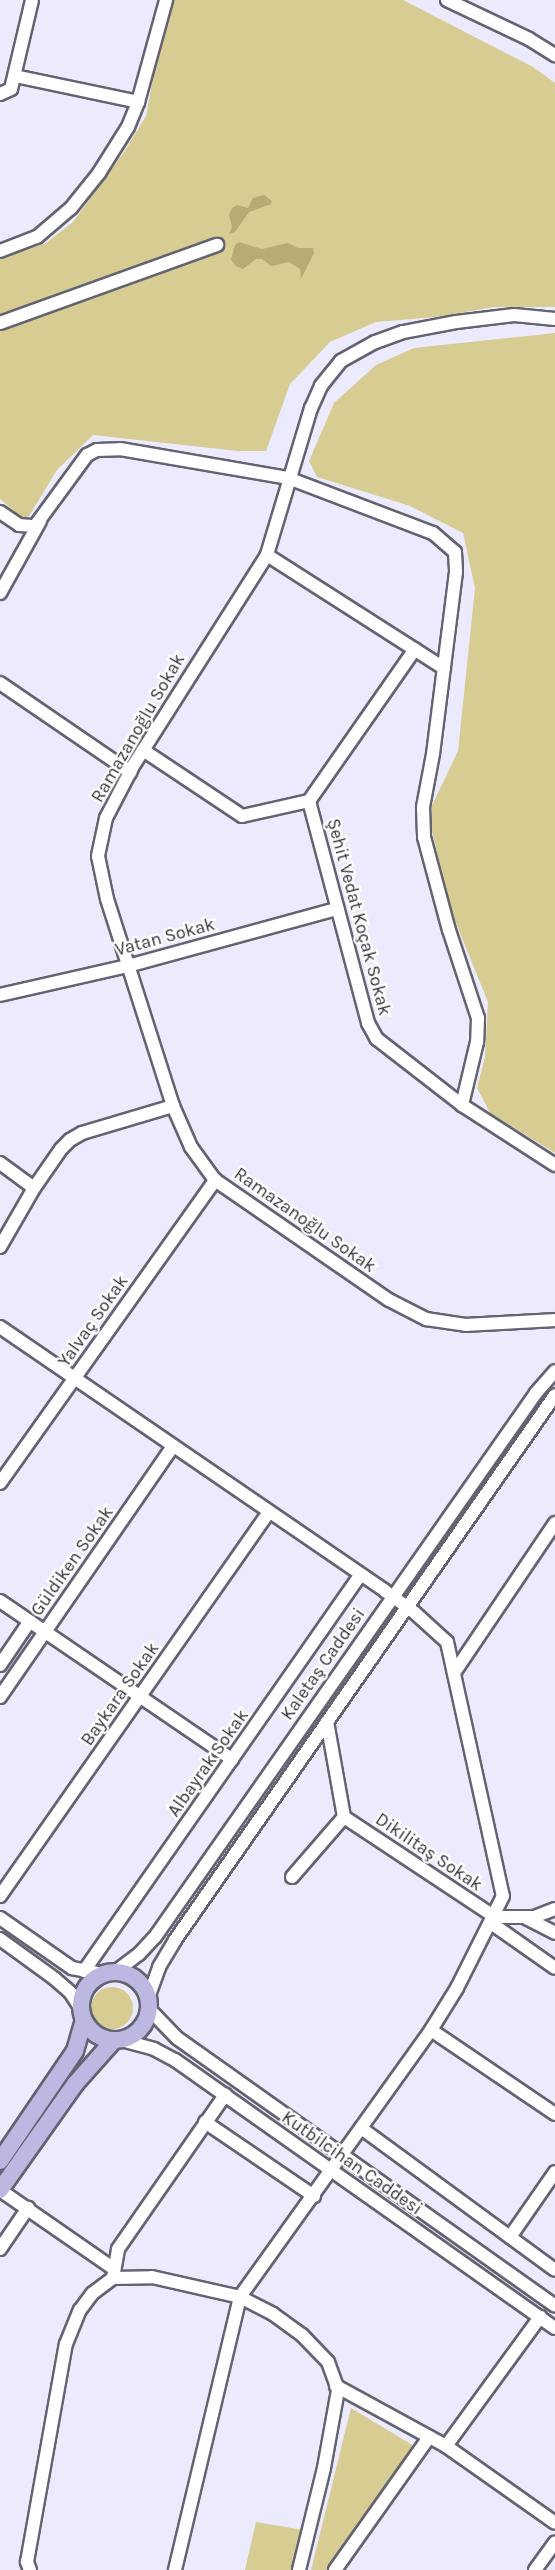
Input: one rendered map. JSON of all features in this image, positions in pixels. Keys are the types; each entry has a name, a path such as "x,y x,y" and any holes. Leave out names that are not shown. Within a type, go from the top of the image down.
{"main road":[{"path":"0,2161 75,2051 86,1988 109,1973 136,1979 149,2003 141,2029 118,2040 75,2084 0,2190"},
{"path":"82,2015 99,2037 118,2040"}],"street":[{"path":"0,94 11,89 32,0"},
{"path":"0,251 38,237 72,208 105,164 128,127 138,102 166,0"},
{"path":"447,0 529,39 555,55"},
{"path":"15,75 138,102"},
{"path":"0,323 217,245"},
{"name":"Ramazanoğlu Sokak","path":"555,319 514,315 456,321 403,332 375,342 341,362 321,386 311,408 288,478 267,555 248,589 202,654 130,772 106,818 98,856 107,898 173,1106 191,1147 215,1180 389,1299 426,1319 466,1325 555,1320"},
{"path":"0,512 26,527 35,526 87,454 97,450 120,449 288,478 433,533 455,552 456,572 444,668 433,754 423,807 423,837 449,930 478,1018 477,1042 462,1105"},
{"path":"0,593 46,511"},
{"path":"267,555 444,668"},
{"path":"143,750 242,816 309,801 415,649"},
{"path":"0,683 130,772"},
{"name":"Şehit Vedat Koçak Sokak","path":"309,801 368,1023 377,1039 462,1105 555,1165"},
{"name":"Vatan Sokak","path":"0,995 128,966 337,909"},
{"path":"2,1240 34,1188 70,1140 82,1133 173,1106"},
{"path":"0,1162 34,1188"},
{"name":"Yalvaç Sokak","path":"0,1483 215,1180"},
{"path":"0,1326 406,1606 447,1642 503,1896 493,1920 431,2030 240,2297 175,2570"},
{"name":"Kaletaş Caddesi","path":"109,1973 144,1950 155,1937 393,1597 555,1371"},
{"name":"Kaletaş Caddesi","path":"149,2003 159,1967 175,1940 555,1395"},
{"name":"Güldiken Sokak","path":"0,1697 173,1446"},
{"name":"Baykara Sokak","path":"0,1896 269,1512"},
{"path":"454,1673 555,1523"},
{"name":"Albayrak Sokak","path":"84,1971 360,1575"},
{"path":"0,1600 232,1759"},
{"path":"0,1665 30,1621"},
{"path":"292,1877 344,1816 327,1722"},
{"name":"Dikilitaş Sokak","path":"344,1816 493,1920 555,1968"},
{"path":"493,1920 534,1917 555,1909"},
{"path":"524,1917 555,1933"},
{"path":"0,1918 72,1968 109,1973"},
{"path":"0,1939 56,1979 70,1992 82,2015"},
{"name":"Kutbilcihan Caddesi","path":"149,2003 177,2038 555,2306"},
{"path":"431,2030 555,2114"},
{"name":"Kutbilcihan Caddesi","path":"118,2040 166,2054 555,2328"},
{"path":"30,2570 27,2562 66,2344 80,2310 93,2293 114,2274 118,2249 225,2095"},
{"path":"205,2122 314,2196"},
{"path":"361,2128 555,2270"},
{"path":"510,2237 555,2172"},
{"path":"0,2190 28,2208 114,2274 152,2277 240,2297 273,2314 302,2335 328,2362 336,2386 324,2468 299,2570"},
{"path":"0,2248 28,2208"},
{"path":"446,2446 540,2317"},
{"path":"336,2386 446,2446 555,2523"},
{"path":"335,2570 429,2437"},
{"path":"536,2570 555,2542"}],"shaded area":[{"path":"172,0 403,0 533,67 555,83 555,307 494,307 436,317 376,322 330,342 290,384 266,451 238,451 93,435 57,470 26,521 0,499 0,259 46,243 73,222 124,152 146,116 157,57"},
{"path":"264,195 272,201 271,204 249,212 235,232 229,234 232,227 229,215 232,208 237,205 248,208 253,198"},
{"path":"239,242 262,249 288,243 298,248 313,248 314,253 301,279 300,269 289,262 271,266 262,259 256,259 243,269 236,266 231,260 235,245"},
{"path":"555,333 555,1153 490,1113 477,1088 485,1057 488,1002 451,911 428,814 458,751 475,588 463,533 410,506 317,477 309,461 334,403 376,365 414,348"},
{"path":"112,1987 120,1988 127,1993 132,2000 132,2016 127,2023 120,2028 112,2029 104,2028 97,2023 92,2016 91,2008 92,2000 97,1993 104,1988"},
{"path":"351,2408 414,2446 327,2570 311,2570"},
{"path":"256,2522 303,2530 294,2570 245,2570"}]}
